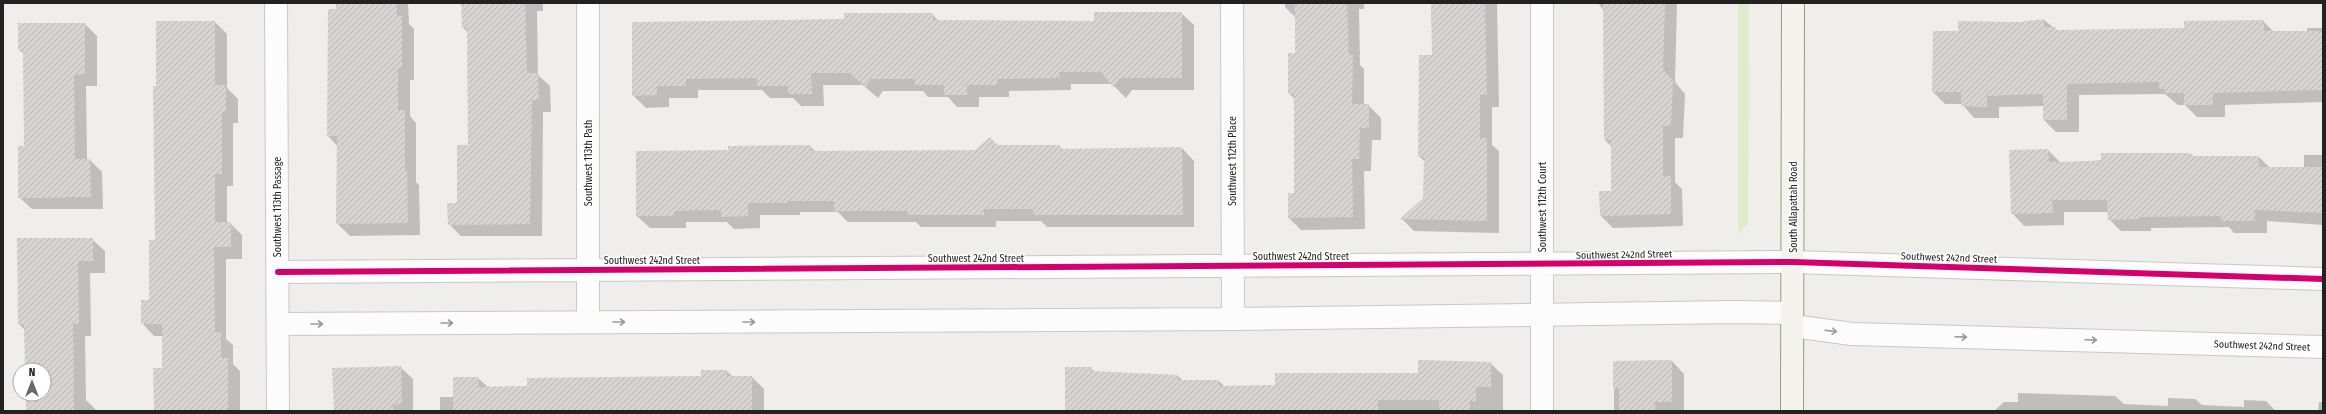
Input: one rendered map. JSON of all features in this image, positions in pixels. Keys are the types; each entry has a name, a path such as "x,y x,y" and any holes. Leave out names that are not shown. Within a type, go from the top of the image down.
{"main road":[{"name":"South Allapattah Road","path":"1792,411 1793,3"}],"street":[{"name":"Southwest 113th Passage","path":"276,3 278,411"},
{"name":"Southwest 113th Path","path":"588,3 588,322"},
{"name":"Southwest 112th Place","path":"1232,3 1233,319"},
{"name":"Southwest 112th Court","path":"1542,3 1542,411"},
{"name":"Southwest 242nd Street","path":"278,272 1542,265 1793,262 2323,278"},
{"name":"Southwest 242nd Street","path":"278,324 1233,319 1542,316 1734,312 1793,320 1852,334 2323,347"}],"green space":[{"path":"1738,3 1749,3 1748,224 1738,234"}],"building":[{"path":"336,3 397,3 397,16 402,16 402,68 398,68 398,110 405,110 405,171 407,171 408,223 336,224 337,136 327,136 328,9 336,9"},
{"path":"461,3 525,3 527,73 538,73 539,100 532,100 530,224 448,225 447,203 457,203 457,145 468,145 467,28 462,28"},
{"path":"1295,3 1347,3 1349,55 1353,55 1352,104 1369,104 1369,128 1360,128 1359,159 1352,159 1353,217 1288,218 1288,193 1294,193 1294,94 1288,94 1288,53 1295,53"},
{"path":"1431,3 1485,3 1487,95 1480,95 1480,138 1487,138 1487,221 1400,219 1423,198 1424,157 1418,157 1419,55 1432,55"},
{"path":"1603,3 1665,3 1663,69 1673,81 1671,126 1663,126 1663,176 1671,176 1671,214 1600,216 1599,191 1611,191 1611,140 1604,140"},
{"path":"1094,12 1182,12 1182,78 1120,78 1113,87 1101,72 1059,72 1060,78 997,79 997,85 967,85 967,95 944,95 944,85 915,85 915,79 871,79 865,87 850,73 811,73 812,94 788,94 788,86 757,86 757,78 686,79 686,86 657,86 657,95 632,96 632,22 844,19 844,13 933,13 933,20 1094,21"},
{"path":"2044,19 2044,27 2055,27 2056,30 2184,28 2184,21 2264,20 2264,31 2323,31 2323,90 2213,93 2213,105 2184,105 2184,93 2165,93 2165,89 2159,89 2159,82 2067,84 2067,120 2043,120 2043,94 1987,96 1987,107 1961,106 1961,92 1932,92 1933,31 1958,31 1958,21 2018,22"},
{"path":"156,21 215,21 215,85 226,85 226,112 222,112 222,174 215,174 215,222 231,222 231,247 214,247 215,332 221,332 221,358 228,358 228,411 154,411 153,368 162,368 162,324 141,324 141,300 149,300 149,240 155,240 153,86 156,86"},
{"path":"18,23 85,23 85,74 74,75 75,159 90,159 91,197 18,198 18,146 24,146 23,50 18,50"},
{"path":"990,137 998,145 1060,145 1060,149 1182,147 1183,215 1033,215 1033,209 984,209 984,215 907,215 907,211 834,211 834,201 788,201 788,203 748,203 748,216 721,217 721,210 674,211 674,216 636,216 636,151 728,150 728,146 811,145 811,151 975,150"},
{"path":"2048,149 2049,162 2101,161 2101,153 2191,153 2191,156 2259,156 2259,167 2323,167 2323,213 2255,210 2255,221 2221,221 2221,216 2139,217 2139,219 2108,220 2107,200 2052,200 2053,213 2011,214 2009,150"},
{"path":"17,238 93,238 93,261 78,261 79,324 73,324 74,411 26,411 26,402 52,402 52,362 25,362 24,324 18,324"},
{"path":"1418,360 1491,362 1491,387 1476,387 1476,401 1470,401 1470,411 1439,411 1439,400 1378,400 1378,411 1065,411 1065,367 1091,367 1091,371 1178,375 1178,380 1219,380 1219,386 1275,385 1275,373 1418,373"},
{"path":"1672,360 1672,402 1655,402 1655,411 1619,411 1619,388 1613,388 1613,361"},
{"path":"401,366 402,404 393,405 393,411 334,411 332,368"},
{"path":"701,370 727,370 727,376 752,376 752,411 453,411 453,377 479,377 478,387 527,386 527,378 701,376"}],"cycle path":[{"path":"278,272 1793,262 2323,279"}]}
